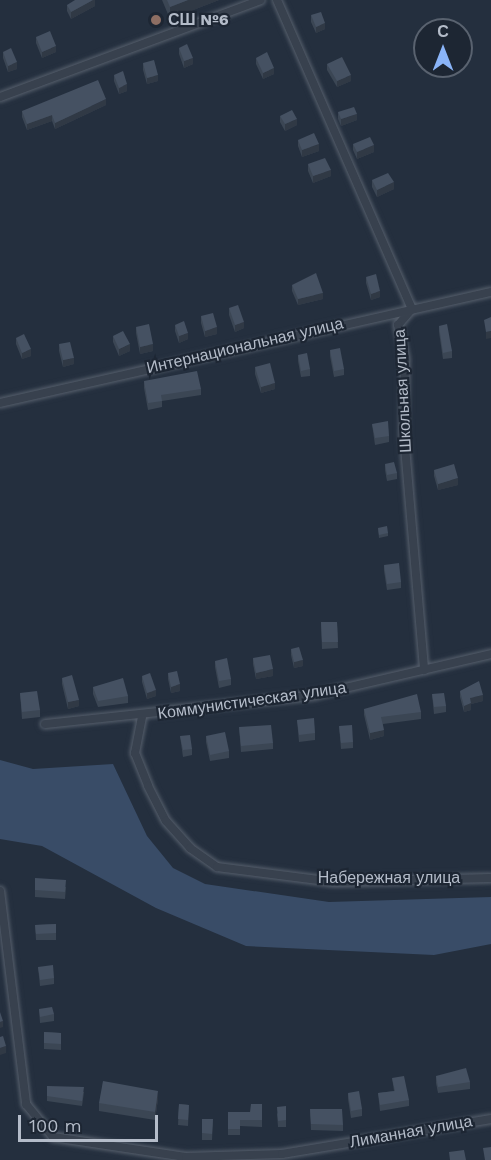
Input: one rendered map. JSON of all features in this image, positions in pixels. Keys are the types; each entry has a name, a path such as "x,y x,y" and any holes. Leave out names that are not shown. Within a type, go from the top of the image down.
{"street":[{"path":"0,97 261,0"},
{"name":"Школьная улица","path":"277,0 412,309 398,325 405,359 405,435 424,670"},
{"name":"Интернациональная улица","path":"0,403 491,292"},
{"name":"Коммунистическая улица","path":"45,724 142,717 315,694 491,654"},
{"name":"Набережная улица","path":"142,717 135,753 148,786 166,821 190,848 217,867 334,882 491,878"},
{"name":"Лиманная улица","path":"0,891 26,1104 53,1137 186,1157 282,1154 491,1119"}],"water":[{"path":"0,760 33,769 113,764 147,836 173,868 205,884 329,902 491,897 491,944 434,955 246,946 156,908 42,846 0,839"}],"building":[{"path":"75,0 93,0 71,12 67,5"},
{"path":"167,0 188,0 170,7"},
{"path":"321,12 325,23 316,27 311,15"},
{"path":"50,31 56,46 42,52 36,37"},
{"path":"187,44 193,58 184,61 179,48"},
{"path":"11,48 17,62 8,66 3,52"},
{"path":"267,52 274,68 263,73 256,58"},
{"path":"342,57 351,75 337,81 327,64"},
{"path":"154,60 158,75 147,78 143,63"},
{"path":"123,71 127,84 119,88 114,75"},
{"path":"98,80 106,99 55,123 52,115 27,124 22,111"},
{"path":"354,107 357,114 341,119 338,112"},
{"path":"292,110 297,119 285,124 280,116"},
{"path":"314,133 319,144 302,150 298,140"},
{"path":"370,137 374,145 357,152 353,144"},
{"path":"325,158 331,170 313,176 308,164"},
{"path":"388,173 394,182 377,190 372,180"},
{"path":"316,273 323,293 298,299 292,285"},
{"path":"376,274 380,291 371,294 366,277"},
{"path":"238,305 244,322 235,325 229,308"},
{"path":"213,313 217,327 205,331 201,316"},
{"path":"491,317 491,331 486,332 484,320"},
{"path":"184,321 188,333 179,336 175,325"},
{"path":"149,324 153,344 140,347 136,327"},
{"path":"447,324 452,351 443,353 439,326"},
{"path":"123,331 130,344 119,349 113,336"},
{"path":"24,334 31,349 22,353 16,338"},
{"path":"70,342 74,358 63,360 59,344"},
{"path":"340,348 344,369 334,371 330,350"},
{"path":"307,353 310,369 301,371 298,355"},
{"path":"270,363 275,383 261,387 255,367"},
{"path":"197,371 201,389 161,395 162,401 148,403 144,381"},
{"path":"388,421 389,436 375,438 372,424"},
{"path":"394,462 397,473 387,475 385,464"},
{"path":"454,464 458,478 438,484 434,470"},
{"path":"387,526 388,533 379,535 378,528"},
{"path":"399,563 401,582 387,584 384,565"},
{"path":"321,622 337,622 338,642 322,642"},
{"path":"299,647 303,660 294,662 291,649"},
{"path":"270,655 273,669 256,673 253,658"},
{"path":"227,658 231,679 219,681 215,661"},
{"path":"177,671 180,684 171,687 168,673"},
{"path":"150,673 156,690 147,693 142,676"},
{"path":"72,675 79,700 68,702 62,678"},
{"path":"123,678 128,696 98,701 93,687"},
{"path":"479,681 483,695 470,698 471,703 464,706 460,691"},
{"path":"37,691 40,710 22,712 20,693"},
{"path":"444,693 446,706 434,707 432,694"},
{"path":"417,694 421,712 381,717 384,730 370,733 364,709"},
{"path":"314,718 315,733 299,735 297,720"},
{"path":"271,725 273,743 241,746 239,727"},
{"path":"352,725 353,742 341,743 339,726"},
{"path":"225,732 229,751 210,755 206,736"},
{"path":"190,735 192,749 183,750 180,736"},
{"path":"35,878 66,880 65,892 35,890"},
{"path":"56,924 56,933 36,934 35,925"},
{"path":"53,965 54,978 40,980 38,967"},
{"path":"52,1007 54,1014 40,1017 39,1009"},
{"path":"44,1032 61,1033 61,1044 44,1043"},
{"path":"3,1036 6,1046 0,1048 0,1037"},
{"path":"466,1068 470,1082 438,1087 436,1076"},
{"path":"404,1076 409,1100 380,1105 378,1093 395,1091 392,1078"},
{"path":"103,1081 158,1091 155,1112 99,1103"},
{"path":"47,1086 84,1087 82,1101 47,1096"},
{"path":"359,1091 362,1109 351,1111 348,1093"},
{"path":"179,1104 189,1105 188,1120 178,1119"},
{"path":"251,1104 262,1104 262,1120 240,1120 240,1129 228,1129 228,1112 250,1112"},
{"path":"286,1106 286,1120 278,1121 277,1107"},
{"path":"310,1109 342,1109 343,1125 311,1124"},
{"path":"202,1119 213,1119 212,1134 202,1133"},
{"path":"491,1147 491,1160 485,1160 483,1148"},
{"path":"464,1150 466,1160 450,1160 449,1152"}],"place":[{"name":"СШ №6","path":"156,20"}]}
